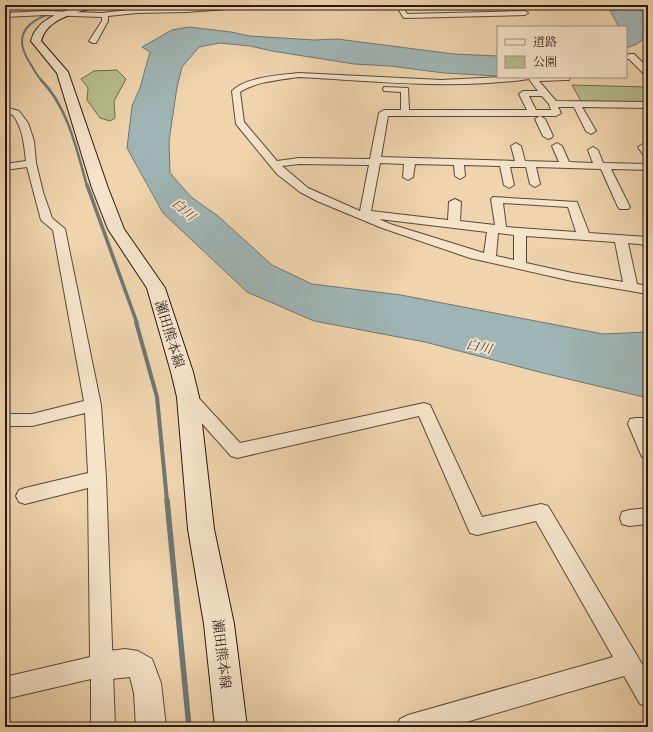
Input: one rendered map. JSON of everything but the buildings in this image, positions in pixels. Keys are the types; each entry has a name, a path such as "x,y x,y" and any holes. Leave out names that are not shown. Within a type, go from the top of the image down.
{"main road":[{"name":"瀬田熊本線","path":"99,10 62,13 40,27 36,35 36,41 62,72 66,80 100,188 116,229 156,288 169,327 188,397 201,529 219,624 231,727"}],"street":[{"path":"45,13 50,8 50,5"},
{"path":"99,10 136,11 182,7 255,5"},
{"path":"399,5 405,16 524,13"},
{"path":"93,41 105,21 99,10"},
{"path":"6,14 62,13"},
{"path":"627,58 631,56 648,73"},
{"path":"517,78 485,81 441,82 385,95 299,75 274,78 250,84 236,91 239,122 273,164 287,177 312,195 406,234 490,259 520,266 648,290"},
{"path":"385,95 405,113 514,113 518,121 556,113 553,104 533,79 566,78"},
{"path":"250,84 279,86"},
{"path":"385,95 405,90 405,113"},
{"path":"545,94 523,94 548,136"},
{"path":"363,216 385,95"},
{"path":"553,104 648,105"},
{"path":"577,104 591,131"},
{"path":"5,110 16,112 23,123 29,141 31,163 47,220 59,229 94,405 103,727"},
{"path":"516,146 535,184"},
{"path":"557,146 565,165"},
{"path":"593,150 624,207"},
{"path":"273,164 300,161 410,160 602,167 648,167"},
{"path":"408,177 410,160"},
{"path":"459,162 460,176"},
{"path":"5,167 31,163"},
{"path":"504,163 509,185"},
{"path":"490,259 497,230 497,199 573,204 584,237"},
{"path":"454,225 455,202"},
{"path":"363,216 497,230 648,241"},
{"path":"520,232 520,266"},
{"path":"620,240 631,287"},
{"path":"188,397 236,451 424,409 477,527 541,512 648,696"},
{"path":"5,420 32,420 94,405"},
{"path":"648,424 636,424 648,452"},
{"path":"25,496 97,478"},
{"path":"629,518 648,516"},
{"path":"5,688 101,666 134,663 143,668 149,695 151,727"},
{"path":"408,727 629,664"}],"green space":[{"path":"117,70 126,79 114,101 115,118 110,121 100,118 87,100 88,88 81,79 94,71"},
{"path":"572,85 648,87 648,104 582,103"}],"water":[{"path":"607,5 639,5 648,23 648,35 637,44 627,48 627,26 618,26"},
{"name":"白川","path":"189,27 250,36 314,40 337,39 454,54 497,56 497,76 444,73 390,66 354,64 250,46 220,43 199,47 182,67 177,87 169,141 170,173 191,197 218,216 272,265 312,284 401,295 603,334 648,332 648,398 539,372 425,342 314,321 247,292 163,213 127,148 132,106 140,88 150,52 142,47 172,30"}],"waterway":[{"path":"42,81 27,58 22,46 22,36 26,28 33,22 72,5"},
{"path":"41,80 50,91 65,116 87,186"},
{"path":"87,185 137,323"},
{"path":"136,322 157,397 167,501"},
{"path":"167,500 189,727"}]}
